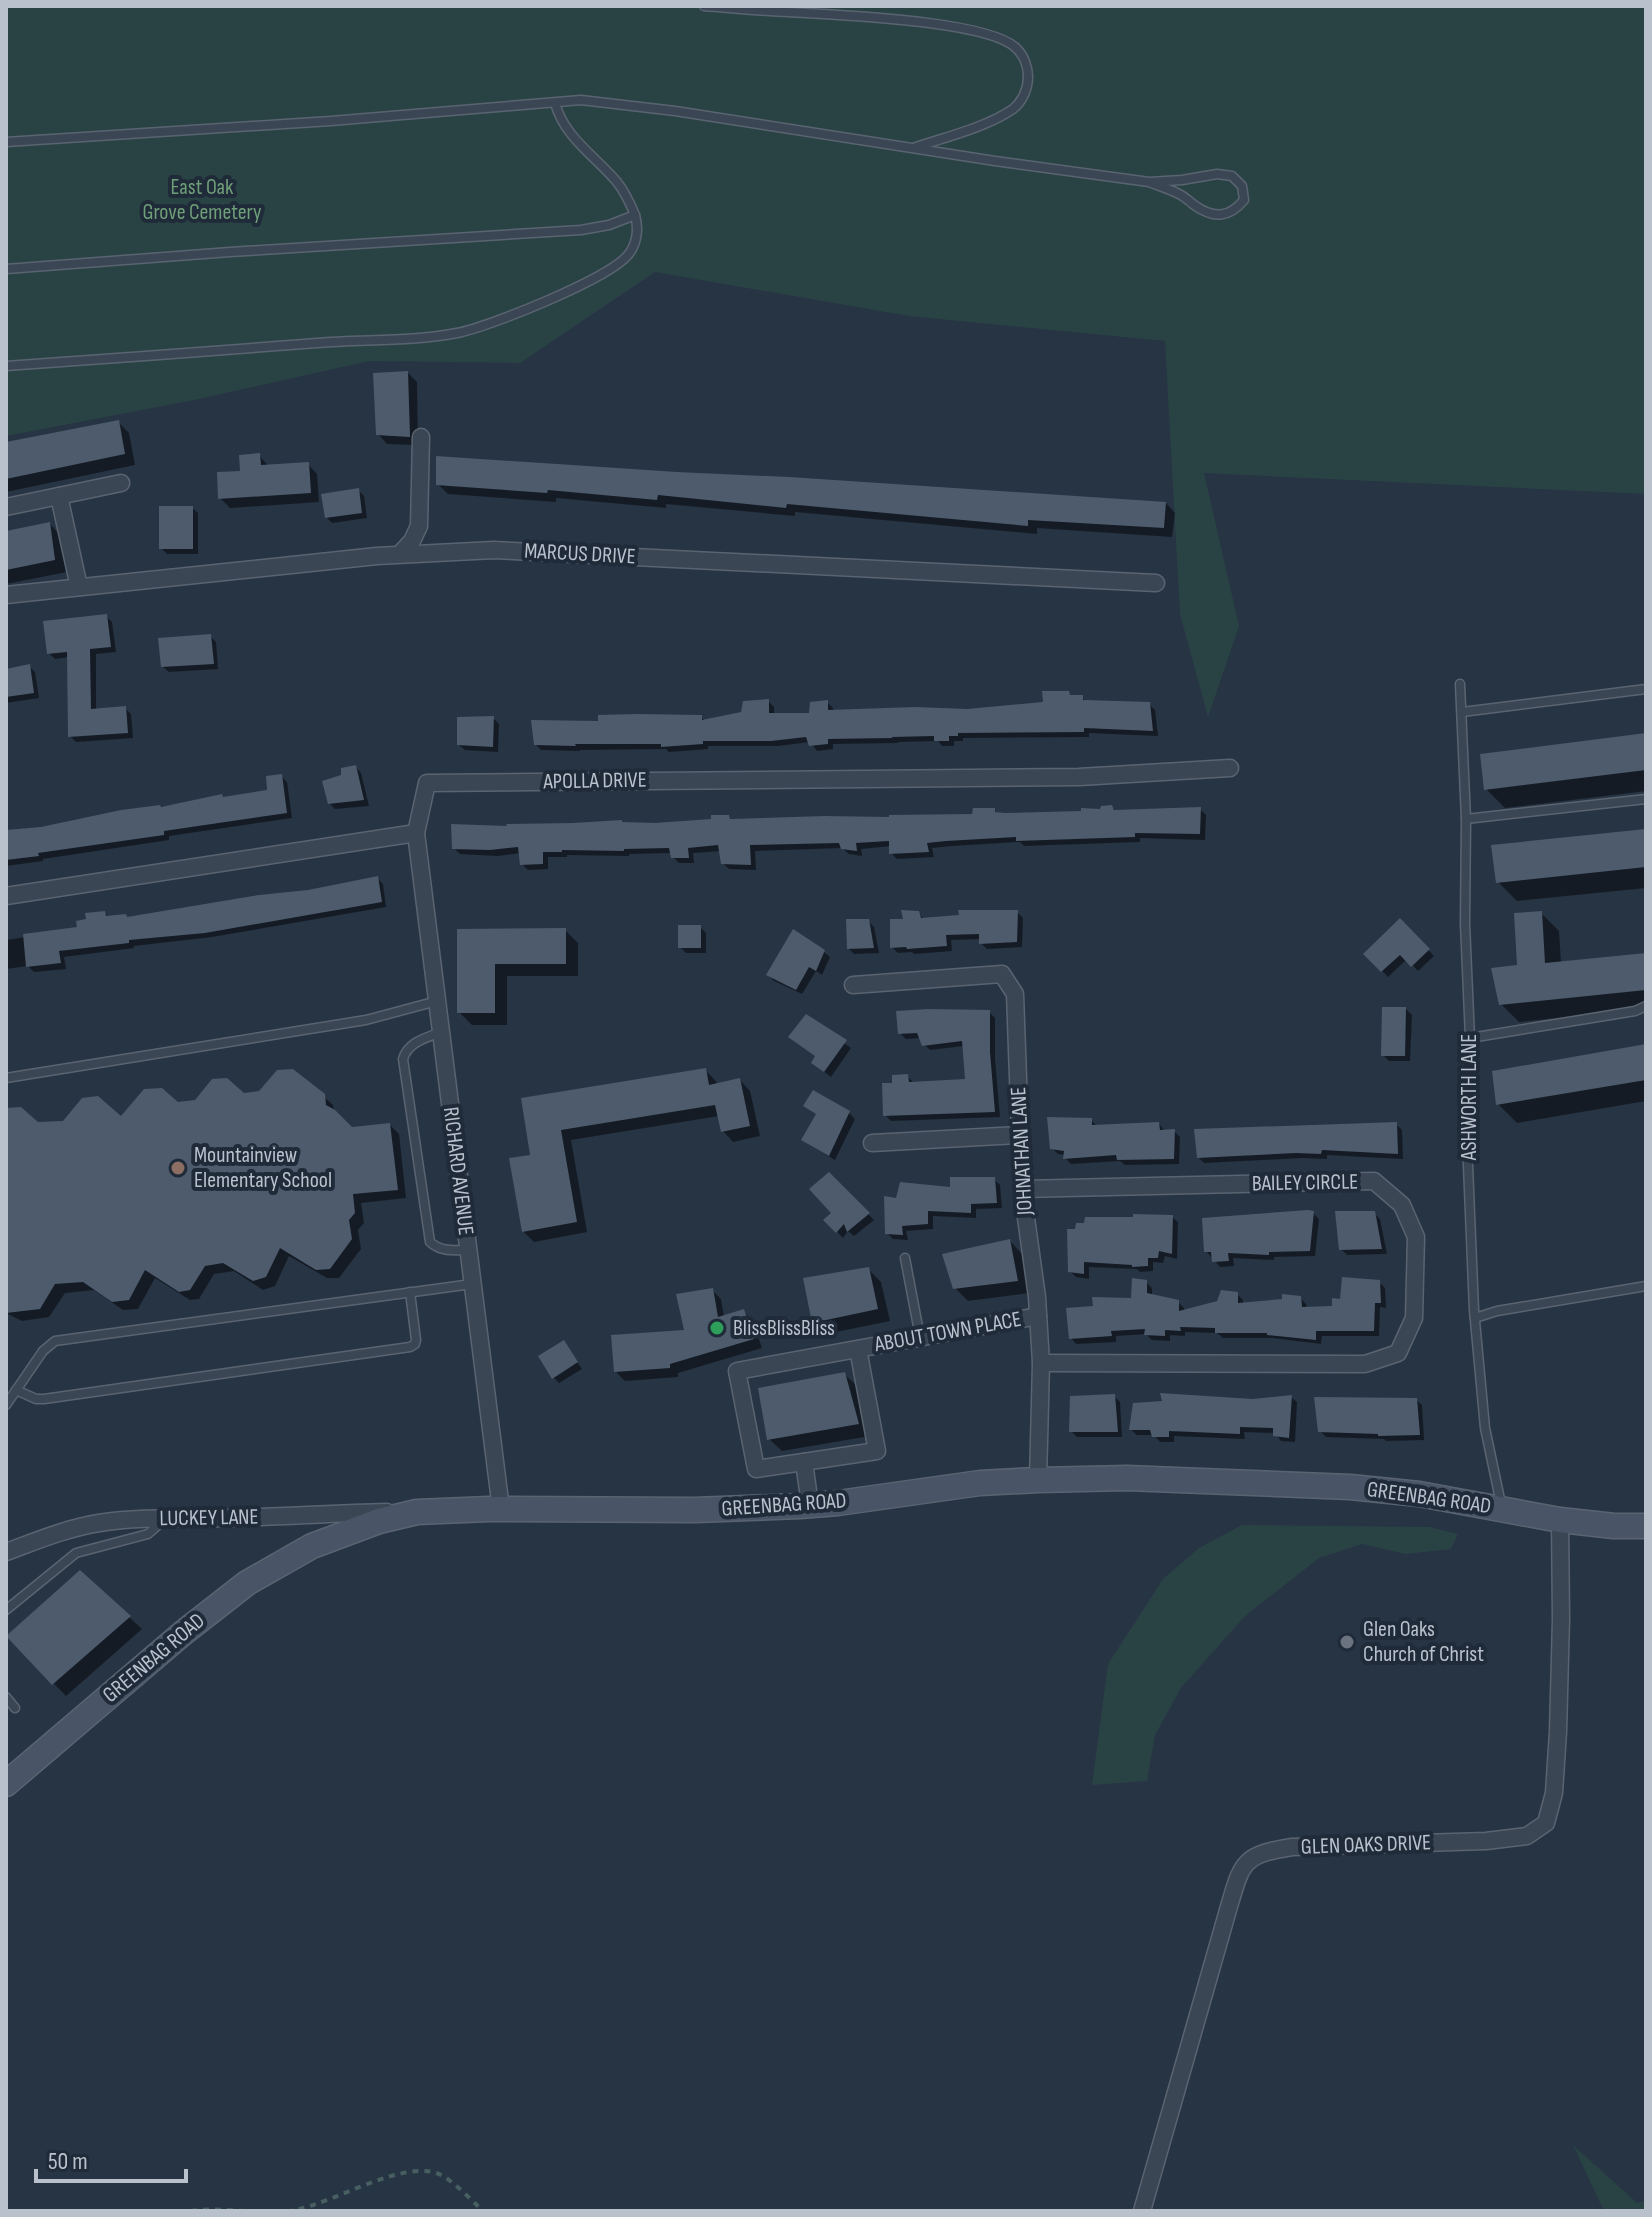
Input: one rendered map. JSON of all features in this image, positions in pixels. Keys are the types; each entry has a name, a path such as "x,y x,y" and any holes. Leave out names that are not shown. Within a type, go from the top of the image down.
{"main road":[{"name":"GREENBAG ROAD","path":"6,1784 171,1642 247,1583 312,1546 379,1521 417,1512 695,1510 810,1505 980,1483 1127,1478 1350,1487 1419,1494 1560,1520 1646,1526"}],"street":[{"path":"400,554 412,541 419,526 421,437"},
{"path":"6,507 121,483"},
{"path":"59,496 79,587"},
{"name":"MARCUS DRIVE","path":"6,595 400,554 494,550 1156,583"},
{"name":"APOLLA DRIVE","path":"416,833 427,783 1079,777 1230,768"},
{"path":"6,896 416,833"},
{"name":"RICHARD AVENUE","path":"416,833 501,1509"},
{"name":"JOHNATHAN LANE","path":"853,985 1002,974 1015,994 1022,1189 1041,1363 1038,1480"},
{"path":"872,1143 1019,1135"},
{"name":"BAILEY CIRCLE","path":"1022,1189 1374,1181 1402,1205 1416,1237 1414,1318 1398,1353 1365,1364 1041,1363"},
{"name":"ABOUT TOWN PLACE","path":"858,1349 877,1451 756,1469 737,1371 1038,1316"},
{"path":"804,1462 810,1505"},
{"name":"LUCKEY LANE","path":"6,1552 53,1534 99,1523 417,1512"},
{"name":"GLEN OAKS DRIVE","path":"1142,2211 1235,1886 1250,1859 1262,1852 1292,1847 1486,1841 1527,1836 1546,1823 1554,1793 1558,1732 1560,1520"}],"lane":[{"path":"704,6 872,17 948,26 998,37 1017,48 1026,64 1028,79 1025,94 1015,108 990,121 914,148"},
{"path":"6,142 596,101 1149,182 1217,174 1232,176 1242,186 1244,200 1234,211 1224,215 1212,214 1182,195 1149,182"},
{"path":"6,366 334,341 431,337 460,332 550,298 619,264 630,253 638,226 629,200 619,184 568,132 555,103"},
{"path":"6,269 581,230 609,225 635,215"},
{"name":"ASHWORTH LANE","path":"1460,684 1470,1038 1466,1117 1475,1318 1485,1428 1502,1509"},
{"path":"1462,712 1646,689"},
{"path":"1466,819 1646,799"},
{"path":"6,1078 366,1020 437,1001"},
{"path":"1470,1038 1635,1011 1646,1006"},
{"path":"441,1032 413,1044 403,1059 430,1242 444,1250 468,1250"},
{"path":"905,1258 920,1337"},
{"path":"6,1405 43,1351 55,1341 472,1284"},
{"path":"1475,1318 1497,1311 1646,1286"},
{"path":"16,1390 36,1399 44,1399 410,1347 416,1340 410,1292"},
{"path":"6,1610 76,1553 148,1534 166,1519"},
{"path":"6,1697 15,1708"}],"path":[{"path":"191,2211 210,2208 291,2211 319,2205 410,2170 441,2175 483,2211"}],"green space":[{"name":"East Oak Grove Cemetery","path":"6,6 1646,6 1646,494 1204,473 1239,626 1208,717 1180,614 1165,341 909,316 655,272 520,363 369,361 194,400 6,436"},
{"path":"1242,1525 1429,1527 1458,1534 1451,1549 1405,1554 1362,1544 1319,1558 1245,1616 1181,1688 1155,1735 1147,1781 1092,1785 1108,1664 1163,1579 1199,1548"},
{"path":"1573,2145 1637,2203 1646,2200 1646,2211 1604,2211"}],"building":[{"path":"408,371 410,437 376,435 373,373"},
{"path":"119,420 125,454 6,479 6,442"},
{"path":"260,453 261,465 309,462 311,493 218,499 217,472 240,471 239,455"},
{"path":"436,456 1166,502 1164,528 1028,520 1028,526 658,495 657,500 548,490 547,493 436,485"},
{"path":"359,488 362,513 325,518 321,494"},
{"path":"159,506 193,506 193,549 159,549"},
{"path":"50,522 55,560 6,570 6,531"},
{"path":"107,614 111,647 90,649 91,709 126,706 128,733 68,737 67,652 47,654 43,621"},
{"path":"211,634 214,664 161,667 158,638"},
{"path":"30,664 34,693 6,697 6,669"},
{"path":"1042,691 1069,691 1070,695 1083,695 1083,700 1150,702 1153,731 1084,728 1084,732 958,733 958,736 949,736 949,741 934,741 934,736 828,739 828,744 809,746 806,737 771,741 703,741 703,744 661,747 661,744 576,746 534,745 531,720 598,721 598,715 638,714 702,715 702,720 741,712 743,701 769,699 769,713 809,713 810,702 828,700 828,710 967,709 1043,702"},
{"path":"494,716 493,747 457,745 457,717"},
{"path":"1646,733 1646,770 1484,790 1480,754"},
{"path":"356,765 364,800 328,804 322,781 341,775 341,768"},
{"path":"282,774 287,813 164,831 164,835 6,860 6,830 41,827 121,810 161,807 222,794 223,797 267,790 266,776"},
{"path":"1112,805 1114,810 1201,807 1200,834 1135,833 1135,837 1016,841 1016,837 946,841 927,843 929,852 889,854 889,841 856,843 857,851 841,849 839,843 750,845 751,865 721,864 718,845 688,848 689,858 671,858 669,848 562,850 543,852 543,864 520,865 518,847 452,849 451,824 507,826 622,820 655,823 711,819 711,815 729,815 730,819 889,817 972,814 973,808 995,808 995,812 1005,813 1081,811 1081,808 1100,809 1101,806"},
{"path":"1646,829 1646,867 1496,883 1491,845"},
{"path":"378,876 382,902 205,933 59,951 61,963 26,967 23,934 77,927 76,921 86,919 85,913 105,911 106,916 126,914 127,917 308,890"},
{"path":"901,910 919,911 921,918 959,915 958,910 1018,910 1017,942 979,944 979,934 946,935 947,946 890,948 890,919 903,919"},
{"path":"1542,911 1545,963 1646,953 1646,990 1499,1005 1491,968 1517,965 1514,913"},
{"path":"1400,918 1430,949 1411,967 1400,955 1381,972 1363,954"},
{"path":"846,919 869,919 874,948 847,949"},
{"path":"678,925 701,925 701,948 678,948"},
{"path":"566,928 566,964 495,964 495,1013 457,1013 457,929"},
{"path":"793,929 825,950 816,971 809,967 796,990 766,975"},
{"path":"1382,1007 1406,1007 1405,1056 1381,1056"},
{"path":"990,1010 995,1112 883,1116 882,1083 892,1083 892,1075 908,1074 909,1082 965,1079 962,1041 922,1046 917,1033 898,1034 896,1011"},
{"path":"806,1014 847,1040 824,1072 811,1063 815,1056 788,1037"},
{"path":"1646,1044 1646,1080 1496,1105 1492,1071"},
{"path":"706,1068 709,1085 740,1078 750,1126 721,1132 715,1105 561,1130 577,1222 522,1232 509,1158 530,1155 521,1098"},
{"name":"Mountainview Elementary School","path":"293,1069 325,1094 326,1105 352,1127 390,1123 398,1190 353,1194 355,1213 349,1220 352,1239 330,1269 316,1270 280,1248 266,1277 253,1281 223,1263 205,1266 190,1290 179,1292 145,1270 129,1300 112,1302 83,1282 55,1284 40,1309 6,1313 6,1108 21,1107 38,1122 63,1121 82,1098 98,1096 121,1116 144,1089 162,1088 178,1102 195,1100 212,1079 227,1078 244,1093 259,1091 277,1070"},
{"path":"813,1090 850,1111 829,1156 801,1140 816,1114 803,1106"},
{"path":"1047,1117 1092,1118 1092,1125 1159,1122 1160,1130 1175,1129 1174,1159 1117,1160 1116,1155 1063,1159 1064,1151 1050,1149"},
{"path":"1397,1122 1398,1154 1322,1150 1321,1154 1197,1158 1194,1129"},
{"path":"829,1172 870,1213 847,1232 844,1224 836,1233 823,1220 831,1213 809,1189"},
{"path":"950,1177 995,1177 997,1203 971,1204 971,1213 928,1211 928,1224 902,1226 903,1235 885,1234 884,1196 896,1198 900,1182 950,1187"},
{"path":"1314,1211 1310,1251 1269,1252 1269,1255 1228,1253 1229,1261 1212,1262 1211,1252 1204,1252 1202,1218"},
{"path":"1335,1211 1375,1211 1382,1249 1339,1250"},
{"path":"1133,1214 1173,1215 1172,1254 1159,1251 1158,1258 1148,1258 1148,1266 1084,1262 1084,1274 1068,1272 1067,1229 1075,1229 1076,1223 1084,1223 1085,1217 1133,1217"},
{"path":"1010,1239 1018,1281 953,1289 942,1254"},
{"path":"869,1267 878,1309 812,1323 803,1278"},
{"path":"1342,1277 1380,1280 1381,1303 1375,1303 1374,1331 1316,1331 1316,1340 1267,1333 1215,1333 1215,1328 1180,1327 1181,1331 1165,1330 1165,1336 1144,1335 1145,1329 1111,1331 1112,1336 1069,1339 1066,1308 1093,1306 1092,1297 1131,1298 1132,1278 1147,1280 1147,1293 1179,1300 1179,1311 1217,1301 1221,1290 1238,1292 1238,1303 1282,1299 1282,1294 1301,1296 1302,1307 1332,1306 1332,1298 1340,1299"},
{"path":"713,1288 718,1317 744,1309 754,1339 670,1364 670,1368 614,1372 611,1335 684,1330 676,1294"},
{"path":"564,1340 578,1362 552,1379 538,1356"},
{"path":"845,1372 859,1424 767,1440 758,1388"},
{"path":"1160,1393 1253,1399 1292,1395 1289,1438 1273,1436 1273,1428 1240,1427 1240,1434 1169,1431 1169,1437 1152,1437 1150,1430 1129,1430 1133,1403 1162,1401"},
{"path":"1115,1394 1118,1432 1069,1432 1070,1396"},
{"path":"1314,1397 1417,1398 1420,1435 1318,1432"},
{"path":"80,1570 131,1616 52,1685 6,1636"}],"place":[{"name":"Mountainview Elementary School","path":"178,1168"},
{"name":"BlissBlissBliss","path":"717,1328"},
{"name":"Glen Oaks Church of Christ","path":"1347,1642"}]}
